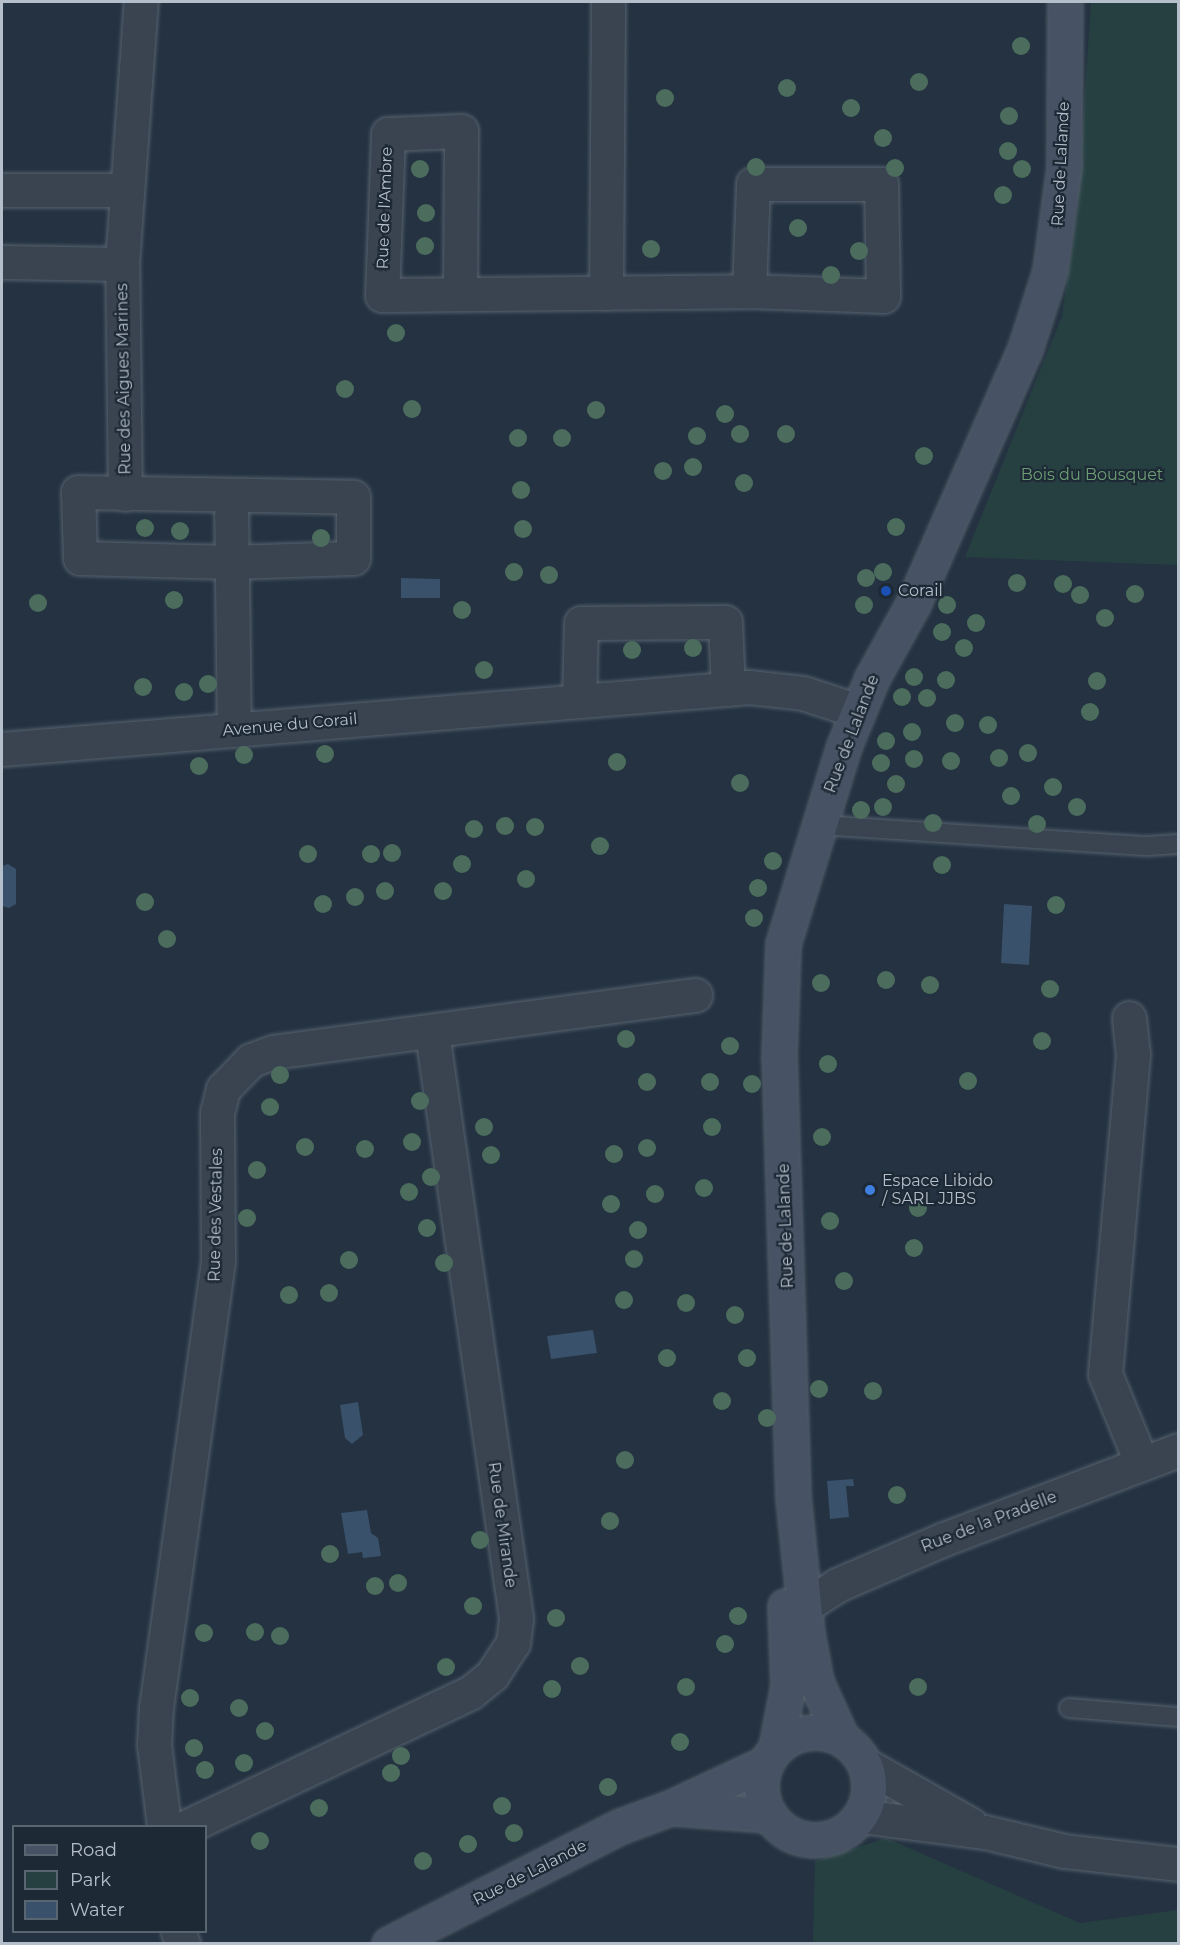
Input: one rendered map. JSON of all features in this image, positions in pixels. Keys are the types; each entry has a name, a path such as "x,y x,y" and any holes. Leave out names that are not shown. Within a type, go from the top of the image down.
{"street":[{"name":"Rue des Aigues Marines","path":"125,494 122,264 141,2"},
{"path":"606,293 609,2"},
{"name":"Rue de Lalande","path":"842,1738 816,1682 793,1497 779,1058 782,956 819,825 858,711 913,604 1025,349 1050,271 1064,168 1065,2"},
{"name":"Rue de l'Ambre","path":"460,292 461,131 388,134 382,295 460,292 749,291 883,296 881,184 753,184 749,291"},
{"path":"2,190 127,190"},
{"name":"Rue des Aigues Marines","path":"2,262 122,264"},
{"path":"78,492 231,495 353,497 353,558 230,562 80,558 78,492"},
{"path":"231,495 230,562 234,730"},
{"path":"579,700 581,623 725,622 728,689"},
{"name":"Avenue du Corail","path":"2,749 728,689 782,689 858,711"},
{"name":"Rue des Vestales","path":"164,1825 154,1745 156,1708 218,1260 217,1113 223,1089 251,1060 273,1052 432,1033 694,995"},
{"path":"1129,1018 1133,1054 1105,1374 1142,1464"},
{"name":"Rue de Mirande","path":"192,1825 471,1692 492,1675 513,1643 516,1618 432,1033"},
{"name":"Rue de la Pradelle","path":"805,1606 837,1585 944,1539 1179,1450"},
{"name":"Rue de Lalande","path":"389,1944 621,1826 672,1808 771,1755 788,1686 784,1553 793,1497"},
{"path":"866,1765 868,1800 861,1816 840,1834 814,1841 796,1838 768,1815 761,1780 771,1755 791,1737 808,1732 842,1738 856,1750 866,1765 985,1832"},
{"name":"Rue de Lalande","path":"672,1808 768,1815"},
{"path":"861,1816 985,1832 1064,1851 1179,1864"}],"lane":[{"path":"819,825 1148,846 1179,844"},
{"path":"1069,1708 1179,1717"}],"green space":[{"name":"Bois du Bousquet","path":"1091,2 1178,2 1178,565 965,557 1062,316 1077,212"},
{"path":"886,1838 1080,1923 1178,1910 1178,1943 813,1943 815,1861"}],"water":[{"path":"401,578 440,579 440,598 401,598"},
{"path":"8,864 16,869 16,904 9,908 2,906 2,866"},
{"path":"1004,904 1032,906 1029,965 1001,963"},
{"path":"593,1330 597,1353 551,1359 547,1336"},
{"path":"358,1402 363,1435 352,1444 345,1438 340,1405"},
{"path":"853,1479 854,1486 846,1486 849,1517 830,1519 827,1481"},
{"path":"367,1510 371,1533 378,1538 381,1556 363,1558 362,1552 348,1554 341,1513"}],"place":[{"name":"Corail","path":"886,591"},
{"name":"Espace Libido / SARL JJBS","path":"870,1190"}]}
